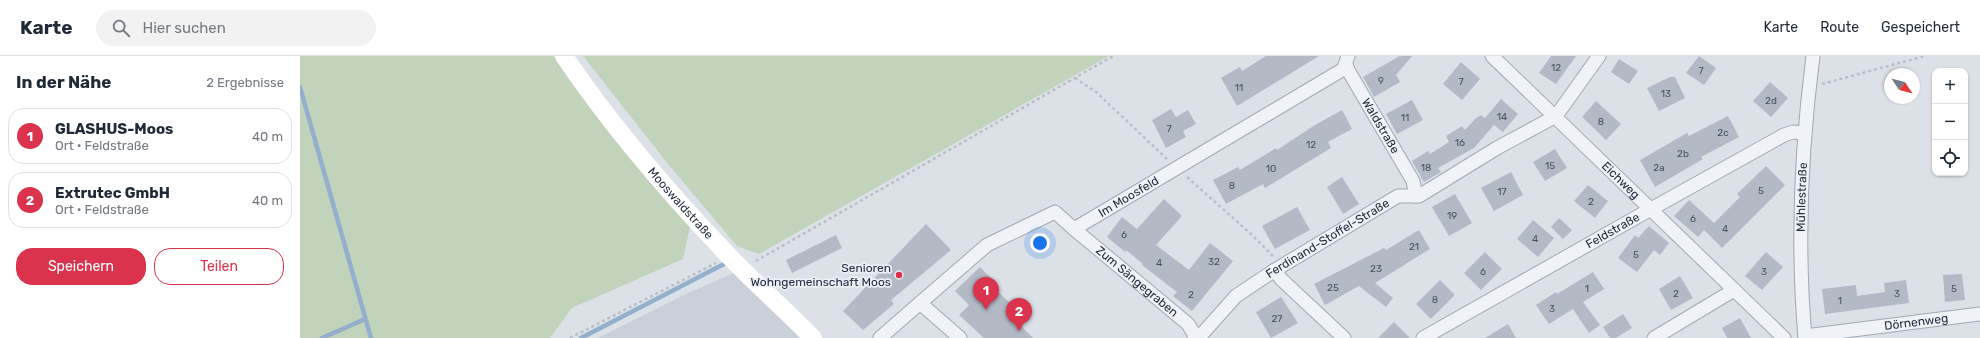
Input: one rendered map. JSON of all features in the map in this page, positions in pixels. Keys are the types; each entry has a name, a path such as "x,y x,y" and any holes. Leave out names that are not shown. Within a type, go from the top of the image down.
{"main road":[{"name":"Mooswaldstraße","path":"564,56 595,102 648,167 729,256 812,338"}],"street":[{"name":"Eichweg","path":"1492,56 1556,116 1784,338"},
{"name":"Ferdinand-Stoffel-Straße","path":"1195,337 1203,333 1236,296 1277,268 1398,196 1419,196 1497,148 1556,116 1599,56"},
{"name":"Mühlestraße","path":"1805,337 1800,255 1805,133 1813,56"},
{"name":"Im Moosfeld","path":"1074,229 1177,168 1347,62"},
{"name":"Waldstraße","path":"1347,62 1413,181 1416,196"},
{"name":"Feldstraße","path":"1423,338 1651,209 1784,136 1793,132 1805,133"},
{"path":"880,338 987,245 1055,212 1074,229"},
{"name":"Zum Sängegraben","path":"1074,229 1188,324 1195,337"},
{"path":"1277,268 1281,279 1344,338"},
{"path":"1654,338 1734,290"},
{"path":"920,303 960,338"},
{"name":"Dörnenweg","path":"1805,337 1980,314"}],"path":[{"path":"756,261 1113,56"},
{"path":"1809,86 1826,84 1925,56"},
{"path":"1074,78 1096,92 1177,168 1251,234 1270,253 1277,268"},
{"path":"570,338 729,256"}],"shaded area":[{"path":"734,273 801,338 598,338 686,294"}],"green space":[{"path":"300,56 554,56 690,227 683,259 572,308 550,338 300,338"},
{"path":"583,56 1109,56 759,254 737,246 668,164"}],"building":[{"path":"1266,56 1319,56 1237,106 1221,78 1240,67 1242,71"},
{"path":"1400,56 1412,56 1396,75 1400,82 1374,97 1363,77"},
{"path":"1551,56 1576,56 1556,84 1539,73"},
{"path":"1699,56 1716,68 1704,85 1686,73"},
{"path":"1619,59 1638,71 1629,84 1611,72"},
{"path":"1461,62 1480,79 1462,100 1443,84"},
{"path":"1670,77 1675,77 1685,98 1659,111 1647,88"},
{"path":"1770,82 1788,98 1771,117 1753,101"},
{"path":"1501,99 1518,114 1503,132 1494,125 1474,148 1438,168 1441,172 1424,182 1412,161 1428,151 1430,154 1449,142 1446,136 1462,126 1465,130 1481,115 1485,118"},
{"path":"1412,100 1423,120 1397,134 1386,114"},
{"path":"1596,101 1621,124 1606,140 1582,117"},
{"path":"1171,109 1176,117 1188,110 1196,124 1183,131 1186,137 1166,148 1152,120"},
{"path":"1342,110 1352,129 1328,142 1331,148 1265,188 1263,184 1226,204 1213,180 1238,167 1240,170 1276,148 1277,150 1315,125"},
{"path":"1728,116 1739,137 1701,157 1703,159 1655,187 1640,160 1687,133 1689,136"},
{"path":"1555,149 1567,168 1545,181 1533,162"},
{"path":"1766,166 1785,185 1722,248 1704,230 1698,237 1674,216 1689,200 1714,223 1740,197 1737,194"},
{"path":"1511,172 1523,195 1494,211 1481,188"},
{"path":"1342,177 1359,204 1343,214 1327,187"},
{"path":"1588,185 1608,201 1595,218 1574,201"},
{"path":"1455,194 1472,223 1449,236 1432,207"},
{"path":"1164,199 1182,216 1156,245 1189,270 1210,243 1233,261 1192,311 1173,296 1177,292 1142,265 1143,264 1126,250 1125,252 1107,237 1122,217 1137,229"},
{"path":"1297,207 1310,230 1275,249 1262,226"},
{"path":"1559,218 1572,230 1563,239 1551,227"},
{"path":"1533,220 1554,238 1538,257 1517,239"},
{"name":"Senioren Wohngemeinschaft Moos","path":"926,224 951,250 891,300 894,304 863,330 843,311"},
{"path":"1649,226 1669,243 1660,255 1654,250 1637,272 1618,258 1635,235 1638,238"},
{"path":"1419,230 1430,249 1375,283 1393,298 1386,307 1359,286 1325,305 1314,284 1384,248 1386,250"},
{"path":"836,235 842,248 792,273 786,260"},
{"path":"1485,252 1502,269 1481,290 1464,273"},
{"path":"1766,252 1783,267 1762,290 1745,276"},
{"path":"980,267 992,279 988,282 1013,306 1007,312 1033,338 984,338 959,315 969,305 955,291"},
{"path":"1593,272 1604,289 1583,302 1600,325 1589,333 1573,309 1549,324 1536,305 1556,292 1557,294"},
{"path":"1962,274 1965,300 1945,302 1943,275"},
{"path":"1680,276 1693,298 1671,310 1659,289"},
{"path":"1440,280 1455,295 1431,319 1416,304"},
{"path":"1906,280 1909,303 1825,314 1822,289 1856,285 1857,296 1885,292 1884,283"},
{"path":"1281,297 1298,323 1271,338 1256,312"},
{"path":"1623,314 1632,328 1616,338 1610,338 1603,327"},
{"path":"1740,318 1751,338 1727,338 1722,328"},
{"path":"1394,322 1410,338 1378,338"},
{"path":"1508,324 1516,338 1485,338"}],"waterway":[{"path":"300,87 371,338"},
{"path":"581,338 726,263"},
{"path":"322,338 365,319"}],"place":[{"name":"Senioren Wohngemeinschaft Moos","path":"899,275"},
{"name":"GLASHUS-Moos","path":"986,310"},
{"name":"Extrutec GmbH","path":"1019,331"}]}
